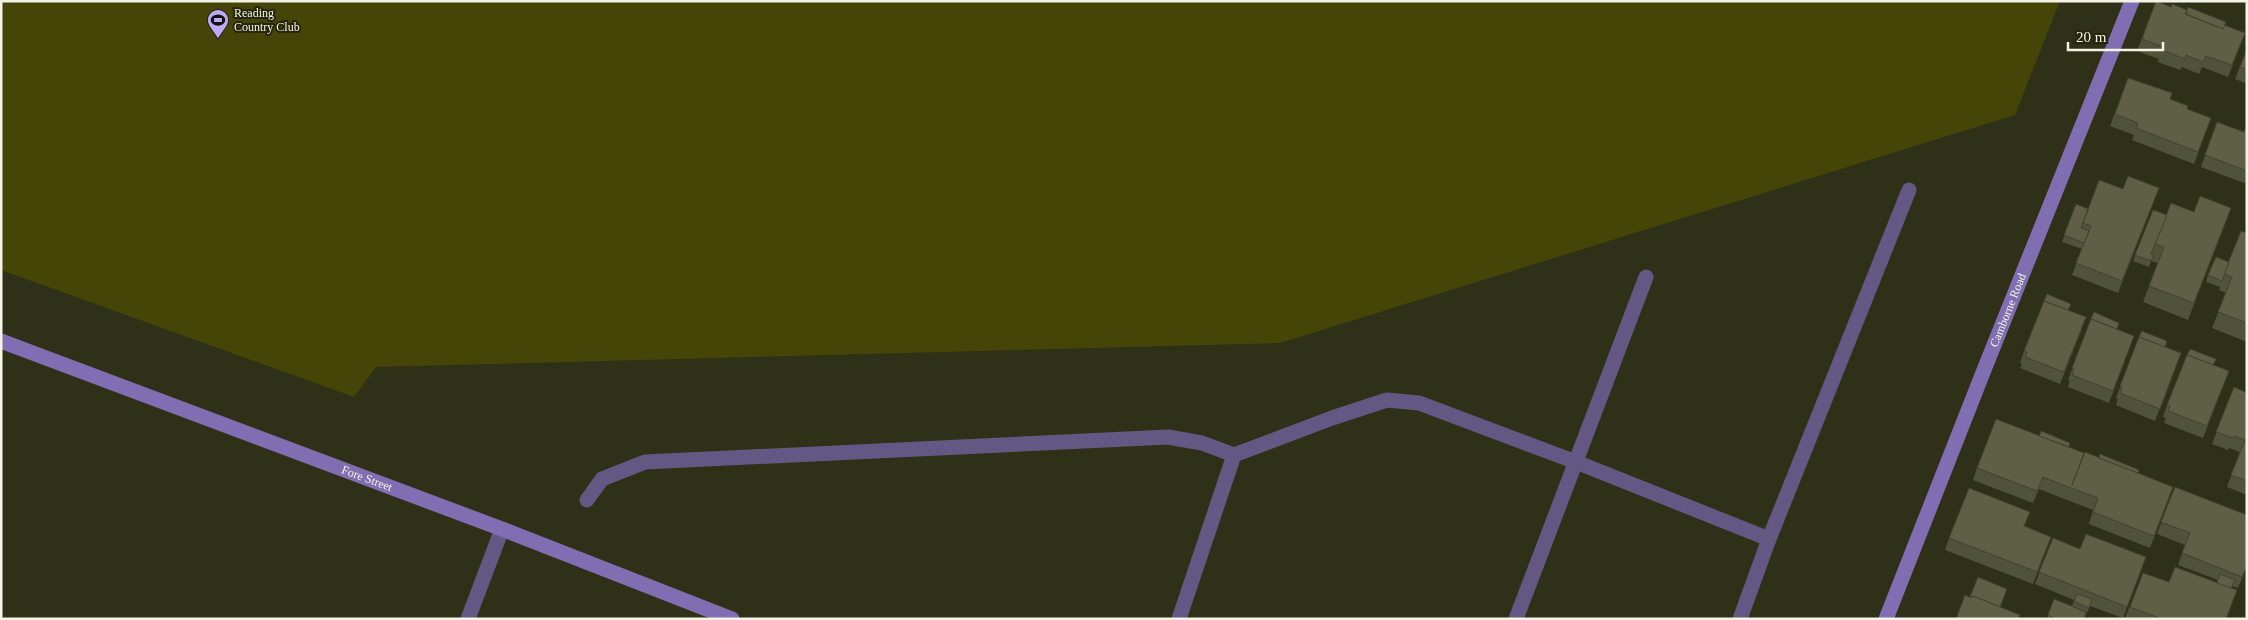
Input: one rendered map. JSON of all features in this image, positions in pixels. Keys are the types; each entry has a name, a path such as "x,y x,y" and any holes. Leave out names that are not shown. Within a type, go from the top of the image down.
{"street":[{"name":"Camborne Road","path":"1886,619 1987,361 2132,1"},
{"path":"1740,619 1768,539 1909,190"},
{"path":"1516,619 1646,277"},
{"name":"Fore Street","path":"1,341 502,529 732,619"},
{"path":"587,500 602,479 645,462 1168,437 1202,444 1234,455 1332,418 1387,400 1400,400 1419,402 1576,462 1768,539"},
{"path":"1179,619 1234,455"},
{"path":"468,619 502,529"}],"shaded area":[{"name":"Reading Country Club","path":"1,1 2060,1 2015,115 1280,343 376,367 354,397 1,270"}],"building":[{"path":"2156,1 2171,7 2172,4 2187,10 2185,14 2223,29 2224,25 2245,33 2232,65 2206,56 2203,62 2186,55 2185,59 2162,50 2163,47 2142,39"},
{"path":"2188,7 2226,22 2223,29 2186,14"},
{"path":"2247,49 2247,70 2240,67"},
{"path":"2128,78 2172,93 2170,99 2188,106 2187,109 2211,118 2198,152 2136,128 2138,123 2115,114"},
{"path":"2217,122 2244,132 2247,125 2247,171 2205,155"},
{"path":"2128,176 2159,188 2122,281 2076,263 2091,226 2083,223 2099,180 2123,189"},
{"path":"2200,196 2231,208 2194,303 2149,286 2164,247 2155,244 2171,203 2194,212"},
{"path":"2076,204 2088,209 2081,228 2089,231 2084,243 2064,235"},
{"path":"2153,210 2167,215 2151,254 2154,255 2151,261 2135,255"},
{"path":"2241,231 2247,233 2247,323 2218,312 2232,277 2225,274 2225,271"},
{"path":"2216,257 2229,262 2222,281 2208,275"},
{"path":"2047,294 2071,304 2068,310 2044,301"},
{"path":"2044,301 2086,317 2064,372 2025,357 2027,352 2024,351"},
{"path":"2094,312 2119,323 2117,329 2091,319"},
{"path":"2091,319 2134,336 2113,391 2072,375 2074,369 2072,368"},
{"path":"2142,331 2167,341 2165,347 2139,337"},
{"path":"2139,337 2181,353 2160,409 2120,393 2122,387 2120,386"},
{"path":"2190,349 2216,359 2213,365 2187,355"},
{"path":"2187,355 2229,371 2207,426 2168,411 2170,406 2167,405"},
{"path":"2234,387 2247,393 2247,481 2231,475 2245,440 2216,432"},
{"path":"1996,419 2084,453 2072,485 2085,452 2173,487 2154,536 2093,512 2098,498 2043,477 2037,491 1977,468"},
{"path":"2041,431 2070,443 2069,447 2039,436"},
{"path":"2100,454 2139,470 2138,473 2099,458"},
{"path":"2175,487 2247,515 2247,566 2242,577 2182,553 2190,533 2161,522"},
{"path":"1969,488 2030,512 2024,526 2051,537 2037,572 1949,538"},
{"path":"2086,534 2146,557 2127,607 2039,572 2053,538 2080,549"},
{"path":"2175,567 2237,590 2226,619 2162,619 2130,607 2143,573 2169,582"},
{"path":"2220,574 2235,580 2231,588 2217,583"},
{"path":"1978,577 2007,589 2000,607 1973,596 1972,598 1970,597"},
{"path":"2077,594 2092,599 2089,608 2074,601"},
{"path":"1965,595 1972,598 1973,596 2020,615 2019,617 2022,619 1956,619"},
{"path":"2054,599 2086,612 2084,619 2056,619 2048,615"}],"place":[{"name":"Reading Country Club","path":"218,39"}]}
